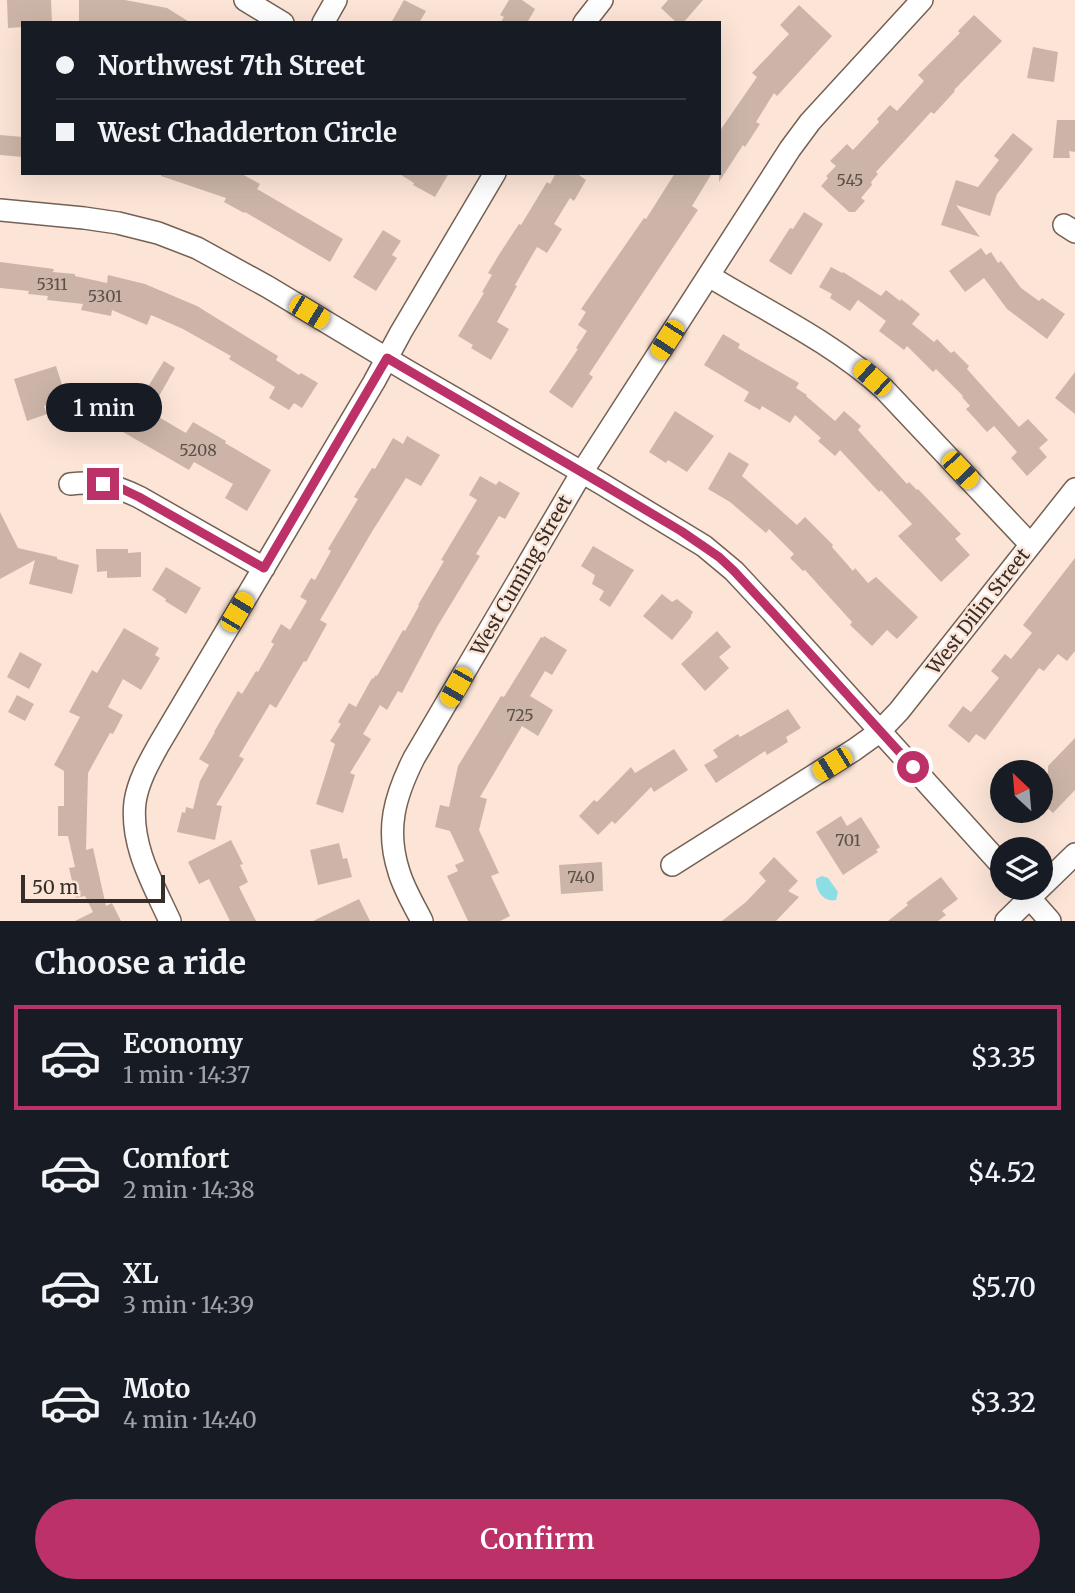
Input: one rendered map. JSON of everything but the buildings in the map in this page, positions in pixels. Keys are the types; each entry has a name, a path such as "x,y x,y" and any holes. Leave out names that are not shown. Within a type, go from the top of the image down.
{"street":[{"path":"245,0 280,21"},
{"path":"324,21 336,0"},
{"path":"586,21 602,0"},
{"name":"West Cuming Street","path":"422,921 399,872 393,847 392,824 398,793 414,758 582,472 810,122 922,0"},
{"path":"170,921 138,847 135,801 143,774 494,175"},
{"path":"0,210 106,221 158,233 197,248 268,287 681,531 719,557 734,571 990,853"},
{"path":"709,276 834,349 861,368 1030,544"},
{"path":"70,484 90,482 118,487 264,568"},
{"name":"West Dilin Street","path":"672,865 880,732 1075,489"},
{"path":"1053,871 1075,854"},
{"path":"1006,921 1020,900"},
{"path":"1032,900 1051,921"}],"water":[{"path":"822,876 828,878 838,892 836,900 824,898 819,891 816,879"}],"route":[{"path":"103,484 118,487 139,497 264,568 387,358 681,531 719,557 913,767"}]}
